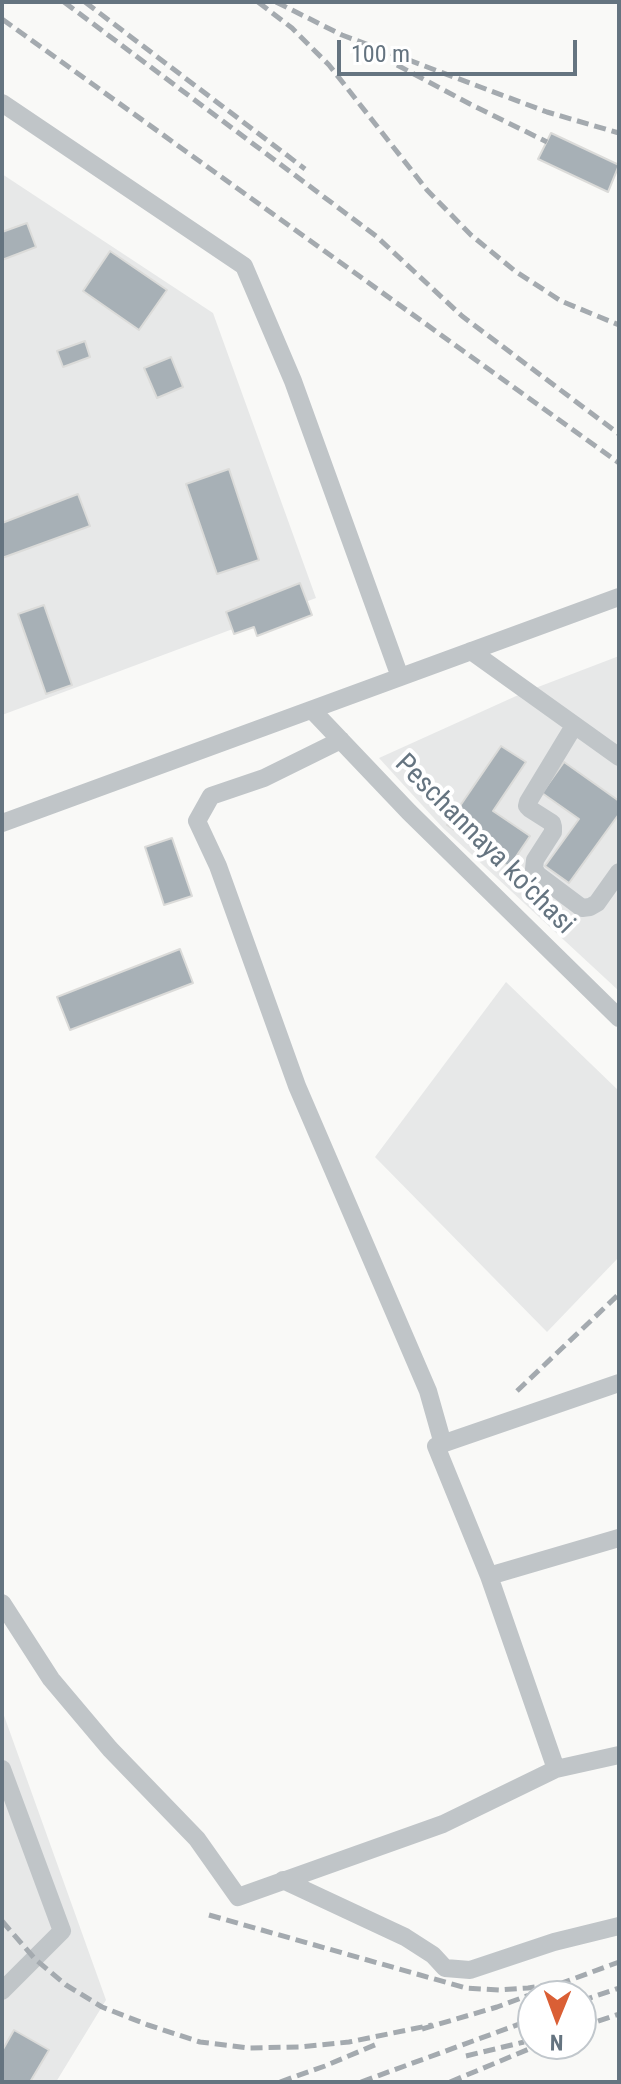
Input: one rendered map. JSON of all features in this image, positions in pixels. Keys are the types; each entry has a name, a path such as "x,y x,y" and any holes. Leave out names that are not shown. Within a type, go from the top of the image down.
{"street":[{"path":"2,103 244,266 293,381 400,677"},
{"path":"2,823 619,597"},
{"path":"471,651 619,757"},
{"name":"Peschannaya ko'chasi","path":"312,710 409,812 619,1018"},
{"path":"574,726 528,802 527,806 552,823 553,827 535,860 534,869 582,908 597,903 619,872"},
{"path":"341,740 264,778 211,796 197,821 218,866 297,1086 428,1391 443,1444"},
{"path":"556,1769 489,1576 436,1446 619,1383"},
{"path":"489,1576 619,1538"},
{"path":"2,1603 51,1679 110,1749 197,1839 238,1897 443,1824 556,1769 619,1755"},
{"path":"2,1769 62,1931 2,1991"},
{"path":"283,1880 405,1937 433,1955 445,1968 470,1970 554,1942 619,1926"}],"shaded area":[{"path":"2,174 213,313 316,598 2,715"},
{"path":"619,656 619,991 443,828 379,758 525,692"},
{"path":"506,982 619,1091 619,1257 547,1332 375,1157"},
{"path":"2,1710 106,2000 56,2082 2,2082"}],"building":[{"path":"551,133 619,165 608,192 538,159"},
{"path":"27,223 36,247 2,260 2,232"},
{"path":"110,251 167,290 139,330 83,291"},
{"path":"85,341 90,357 63,367 57,351"},
{"path":"171,357 183,387 157,398 144,368"},
{"path":"229,469 259,560 217,574 186,484"},
{"path":"78,494 90,526 2,558 2,523"},
{"path":"300,583 312,615 257,636 254,627 234,634 226,612"},
{"path":"44,605 72,685 46,694 18,614"},
{"path":"501,746 526,762 493,811 530,836 509,867 447,825"},
{"path":"564,762 619,801 619,814 569,883 545,866 579,819 542,793"},
{"path":"172,838 192,896 164,905 145,847"},
{"path":"180,949 193,983 70,1030 57,997"},
{"path":"14,2030 49,2050 30,2082 2,2082 2,2051"}],"railway":[{"path":"64,2 376,236 462,316 619,434"},
{"path":"85,2 305,169"},
{"path":"258,2 292,28 329,65 427,190 471,235 515,271 561,301 619,325"},
{"path":"276,2 342,35 547,112 619,133"},
{"path":"2,19 619,463"},
{"path":"397,65 547,142"},
{"path":"517,1391 619,1294"},
{"path":"209,1915 466,1988 517,1989"},
{"path":"2,1921 35,1959 66,1985 102,2007 200,2042 249,2048 299,2047 349,2042 432,2025"},
{"path":"422,2029 497,2007 619,1962"},
{"path":"597,1996 619,1988"},
{"path":"597,2022 619,2014"},
{"path":"361,2082 517,2025"},
{"path":"280,2082 377,2044"},
{"path":"466,2056 517,2044"},
{"path":"450,2082 517,2054"}]}
